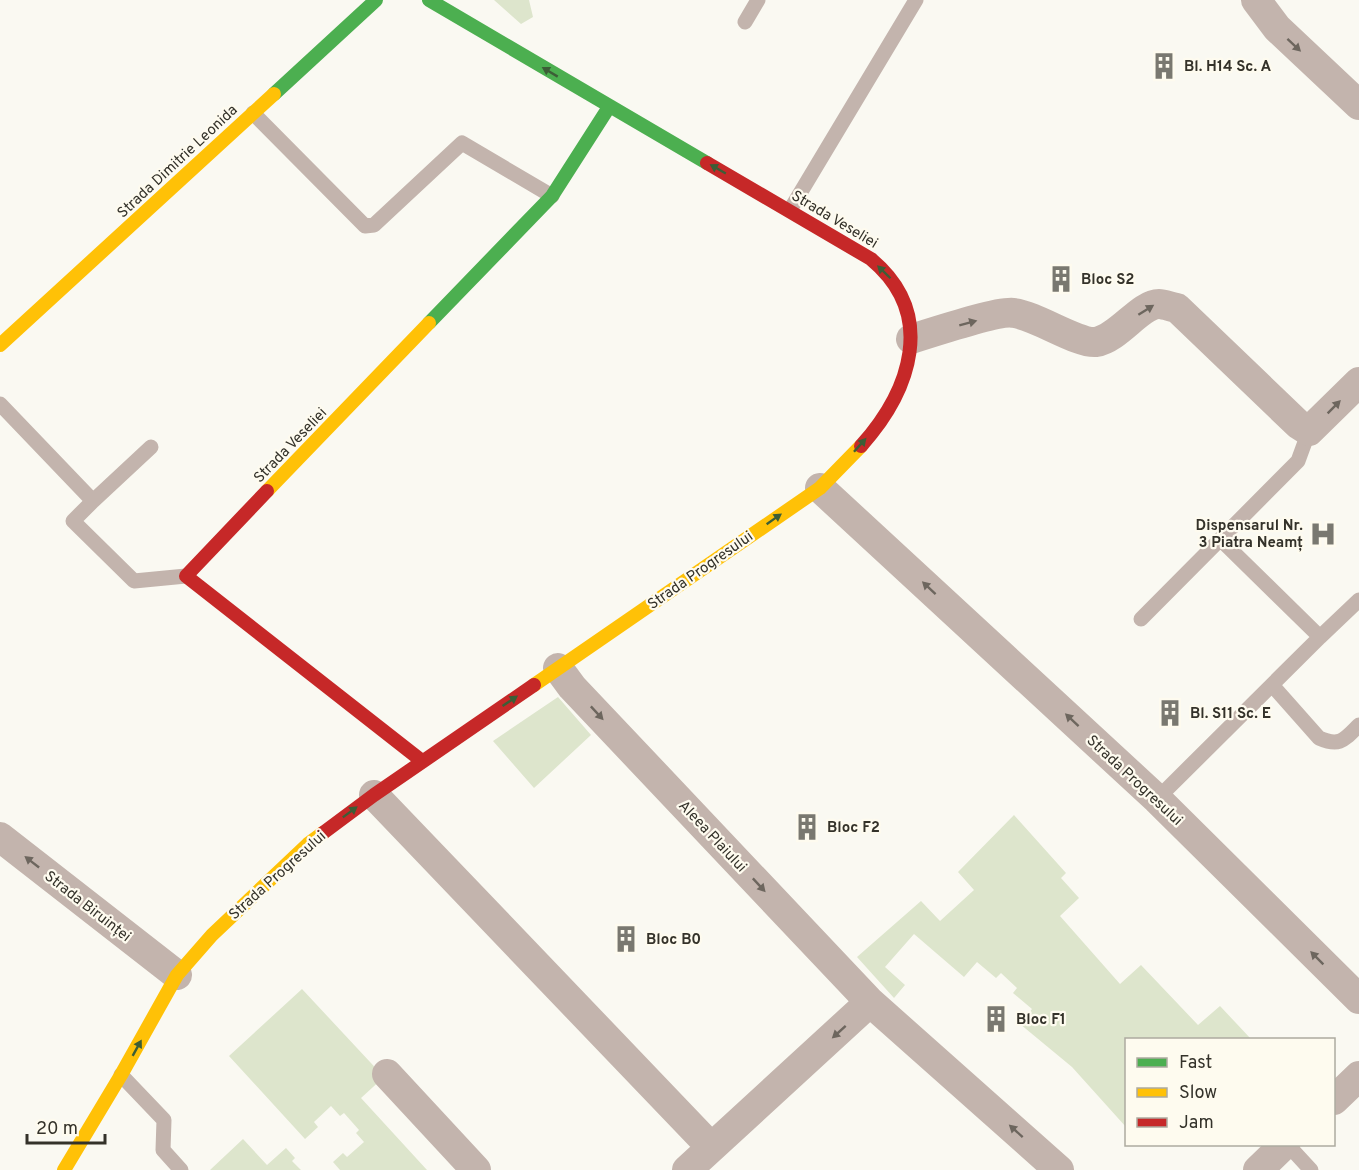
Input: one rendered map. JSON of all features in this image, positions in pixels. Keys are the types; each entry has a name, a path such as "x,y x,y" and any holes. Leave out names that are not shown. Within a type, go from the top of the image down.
{"street":[{"name":"Strada Dimitrie Leonida","path":"0,345 376,0"},
{"name":"Strada Veseliei","path":"429,0 609,107 790,210 871,259 891,277 901,294 909,316 911,339 909,361 895,393 864,442 820,488"},
{"path":"1256,0 1277,28 1359,105"},
{"name":"Strada Veseliei","path":"186,576 552,196 609,107"},
{"path":"911,339 1012,312 1035,319 1080,339 1095,342 1113,335 1158,303 1177,308 1298,424 1309,431 1359,382"},
{"name":"Strada Progresului","path":"64,1170 122,1075 177,975 212,935 308,844 422,761 820,488 1157,799 1359,999"},
{"path":"186,576 422,761"},
{"name":"Aleea Plaiului","path":"558,668 572,687 870,1002 1059,1170"},
{"path":"374,795 711,1148"},
{"name":"Strada Biruinței","path":"0,837 177,975"},
{"path":"687,1170 870,1002"},
{"path":"387,1074 476,1170"},
{"path":"1335,1099 1359,1076"},
{"path":"1258,1170 1284,1146"}],"lane":[{"path":"746,22 759,0"},
{"path":"790,210 916,0"},
{"path":"253,113 365,226 374,225 462,143 552,196"},
{"path":"0,404 93,501"},
{"path":"1141,620 1298,461 1309,431"},
{"path":"151,447 73,521 134,581 186,576"},
{"path":"1221,540 1320,637"},
{"path":"1157,799 1359,600"},
{"path":"1272,685 1319,738 1337,743 1345,739 1359,725"},
{"path":"122,1075 164,1120 163,1150 181,1170"},
{"path":"1288,1146 1311,1170"}],"green space":[{"path":"494,0 529,0 533,17 521,24"},
{"path":"558,697 591,735 534,788 493,741"},
{"path":"1014,815 1066,873 1061,878 1079,898 1060,916 1120,984 1141,965 1198,1025 1220,1006 1250,1038 1125,1038 1125,1126 1072,1067 1020,1024 1032,1009 1013,993 1017,988 1001,973 996,978 977,962 964,977 914,934 885,967 905,985 894,998 857,957 921,901 940,921 974,890 958,872"},
{"path":"302,989 384,1077 361,1098 427,1170 340,1170 333,1162 343,1153 347,1157 364,1142 356,1133 359,1130 344,1113 340,1116 331,1106 314,1122 318,1127 305,1139 229,1056"},
{"path":"243,1139 267,1165 286,1148 295,1158 292,1161 301,1170 210,1170"}],"traffic: fast":[{"path":"274,94 376,0"},
{"path":"429,0 707,163"},
{"path":"429,323 552,196 609,107"}],"traffic: slow":[{"path":"0,345 274,94"},
{"path":"267,491 429,323"},
{"path":"534,685 820,488 861,446"},
{"path":"64,1170 177,975 212,935 308,844 323,833"}],"traffic: jam":[{"path":"707,163 871,259 892,281 904,304 910,328 909,352 904,377 893,401 861,446"},
{"path":"267,491 186,576 422,761"},
{"path":"323,833 374,795 534,685"}],"place":[{"name":"Bl. H14 Sc. A","path":"1164,66"},
{"name":"Bloc S2","path":"1061,279"},
{"name":"Dispensarul Nr. 3 Piatra Neamț","path":"1323,534"},
{"name":"Bl. S11 Sc. E","path":"1170,713"},
{"name":"Bloc F2","path":"807,827"},
{"name":"Bloc B0","path":"626,939"},
{"name":"Bloc F1","path":"996,1019"}]}
